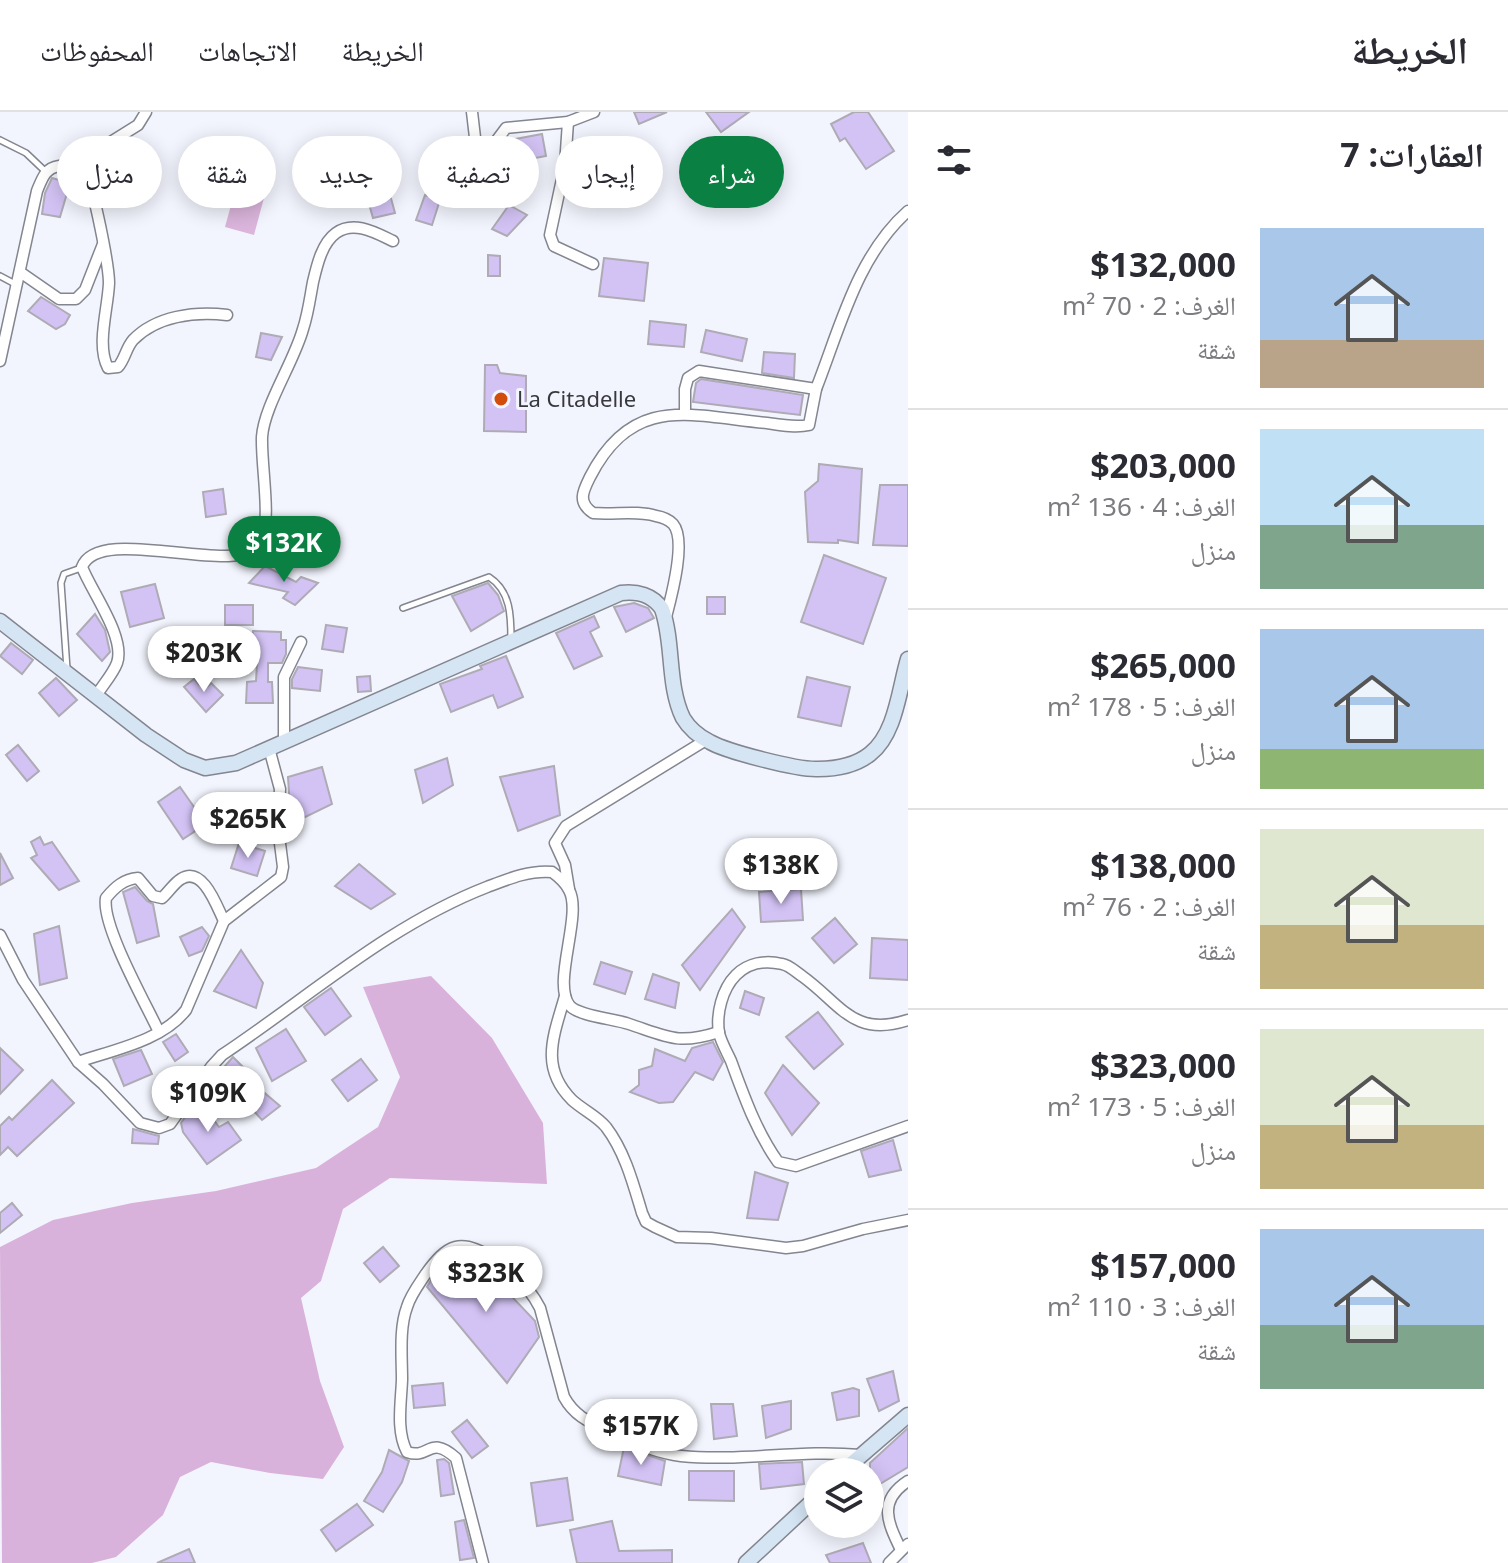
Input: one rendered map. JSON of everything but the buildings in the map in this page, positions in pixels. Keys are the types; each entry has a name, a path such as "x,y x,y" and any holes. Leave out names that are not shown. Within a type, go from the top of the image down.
{"street":[{"path":"120,136 138,125 146,112"},
{"path":"472,112 476,146 481,148 491,148 506,128 568,122 594,112"},
{"path":"568,122 565,165 550,235 554,246 593,264"},
{"path":"0,361 37,191 46,172 57,167"},
{"path":"95,208 109,283 103,354 108,368 118,367 124,361 130,343 157,323 190,315 227,315"},
{"path":"665,619 679,542 673,524 653,515 593,513 586,508 582,494 601,458 632,428 662,415 685,414 803,427 809,425 816,389 852,292 869,260 908,211"},
{"path":"96,696 117,663 118,654 114,634 82,567 85,558 118,550 154,549 216,556 246,555 255,551 262,542 265,523 264,424 303,330 316,270 325,246 335,234 353,227 364,228 393,241"},
{"path":"20,272 59,299 76,299 85,290 103,244"},
{"path":"685,414 688,378 699,371 816,389"},
{"path":"0,621 146,735 195,765 217,768 236,763 621,593 632,592 657,602 665,619 677,698 684,719 706,740 729,749 815,770 853,765 871,753 886,736 908,659"},
{"path":"284,740 284,677 301,642"},
{"path":"706,740 566,826 555,843 565,865 572,909 565,996 553,1037 552,1070 572,1099 604,1123 618,1145 646,1222 677,1237 711,1238 786,1248 908,1220"},
{"path":"78,1062 159,1032 180,1018 224,921 281,877 283,867 278,828 280,789 269,748"},
{"path":"0,935 23,980 78,1062 140,1123 159,1128 166,1127 222,1055 410,924 451,902 525,873 552,872 570,891"},
{"path":"159,1032 117,943 106,912 106,898 129,879 138,878 153,896 162,898 181,879 194,877 203,882 224,921"},
{"path":"908,1020 891,1025 862,1024 848,1017 785,964 765,963 749,965 729,982 720,1005 719,1032 747,1105 766,1145 778,1162 796,1166 908,1126"},
{"path":"565,996 577,1011 611,1018 678,1040 696,1040 719,1032"},
{"path":"483,1563 456,1458 444,1447 414,1455 407,1452 400,1423 406,1307 441,1253 459,1245 477,1247 521,1281 534,1297 540,1308 564,1397 571,1410 585,1420 635,1445 679,1456 801,1452 860,1455"},
{"path":"857,1458 908,1415"},
{"path":"889,1563 904,1547 887,1519 889,1501 908,1481"},
{"path":"746,1563 804,1509"}],"lane":[{"path":"0,140 26,153 46,172"},
{"path":"0,276 17,285"},
{"path":"67,673 62,577 68,571 82,567"},
{"path":"403,608 489,577 503,590 509,605 511,641"}],"shaded area":[{"path":"230,208 261,208 254,235 225,227"},
{"path":"431,976 492,1038 543,1123 547,1184 390,1178 343,1209 321,1281 301,1298 320,1381 344,1447 323,1479 211,1462 180,1477 163,1515 116,1557 92,1563 2,1563 0,1247 53,1220 132,1203 216,1191 316,1168 378,1127 400,1077 363,987"}],"place":[{"name":"La Citadelle","path":"501,399"}]}
